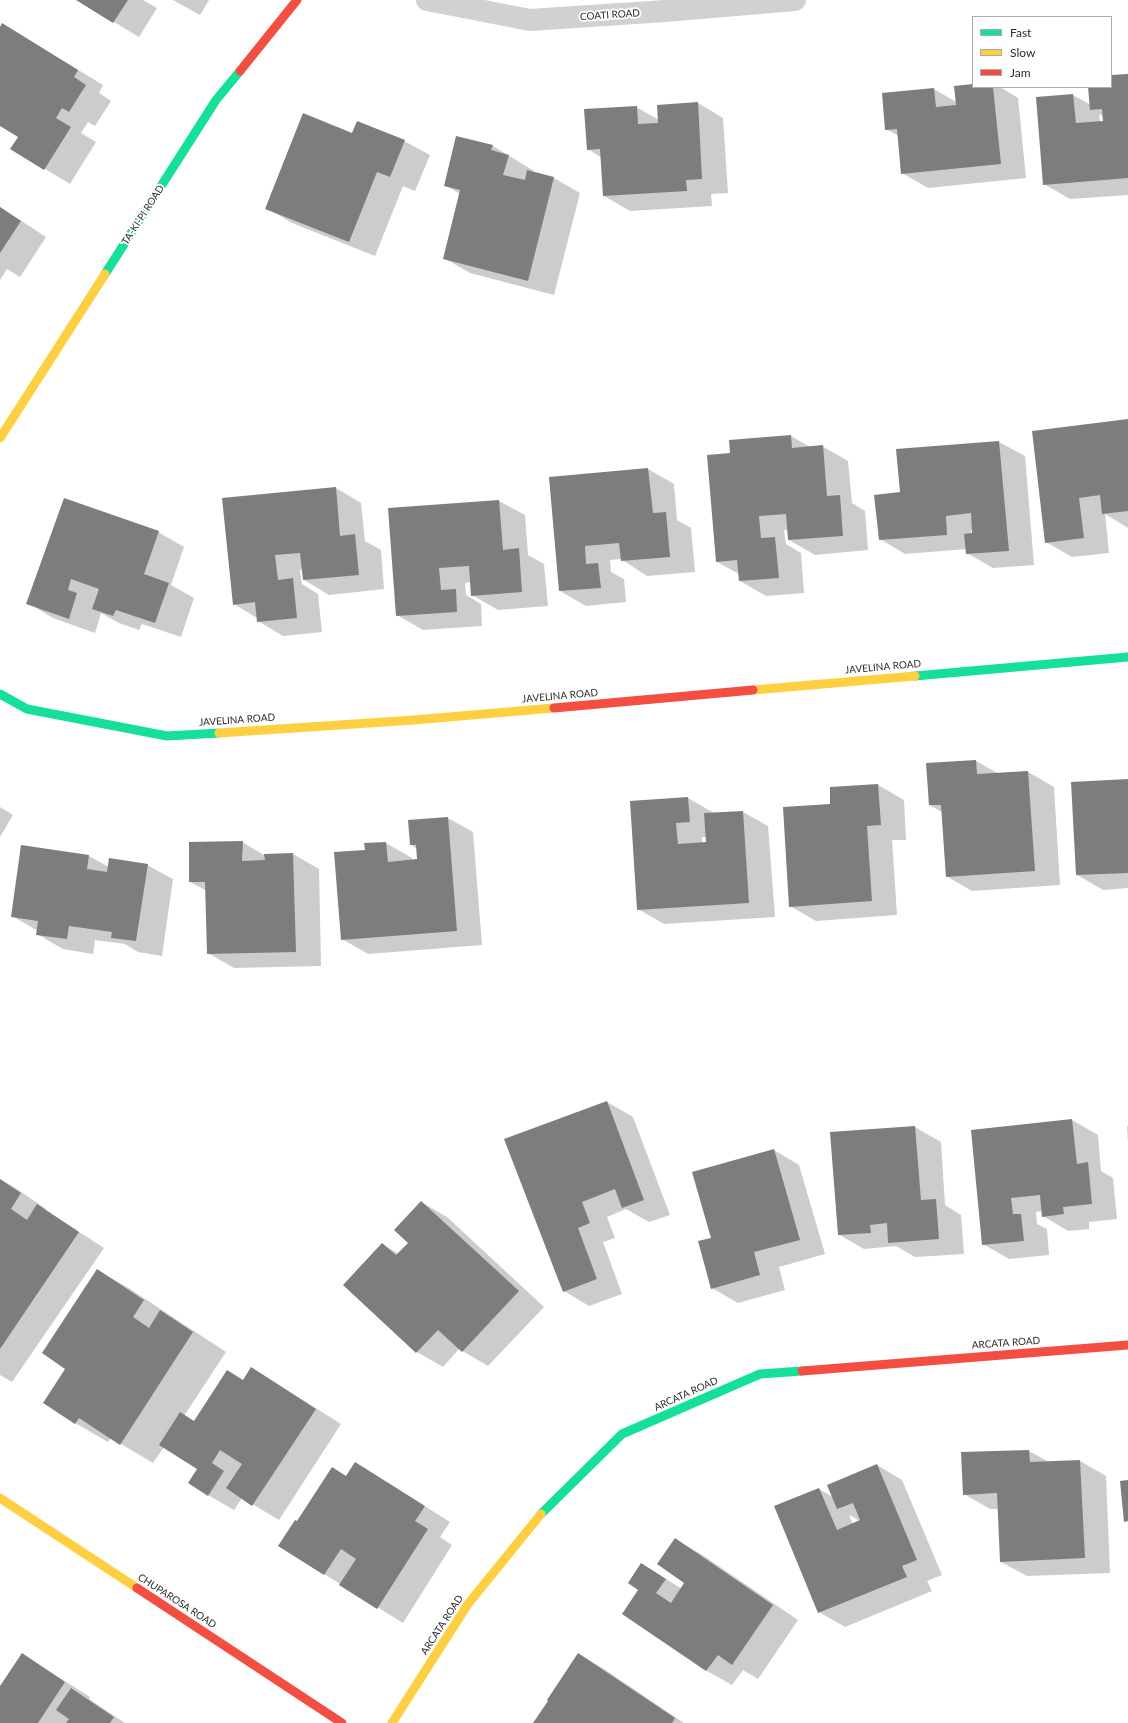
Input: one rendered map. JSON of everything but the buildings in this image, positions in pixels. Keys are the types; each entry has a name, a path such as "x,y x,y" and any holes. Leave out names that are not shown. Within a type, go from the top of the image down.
{"street":[{"name":"TA-KI-PI ROAD","path":"0,438 216,100 297,0"},
{"name":"COATI ROAD","path":"427,0 530,20 665,6 795,0"},
{"name":"JAVELINA ROAD","path":"0,694 27,709 166,736 414,720 1128,657"},
{"name":"ARCATA ROAD","path":"392,1723 468,1604 541,1514 622,1434 760,1374 1128,1345"},
{"name":"CHUPAROSA ROAD","path":"0,1498 342,1723"}],"traffic: fast":[{"path":"105,274 216,100 240,71"},
{"path":"915,676 1128,657"},
{"path":"0,694 27,709 167,736 219,733"},
{"path":"541,1514 622,1434 760,1374 802,1371"}],"traffic: slow":[{"path":"0,438 105,274"},
{"path":"753,690 915,676"},
{"path":"219,733 414,720 554,708"},
{"path":"0,1498 137,1588"},
{"path":"392,1723 468,1604 541,1514"}],"traffic: jam":[{"path":"240,71 297,0"},
{"path":"554,708 753,690"},
{"path":"802,1371 1128,1345"},
{"path":"137,1588 342,1723"}]}
